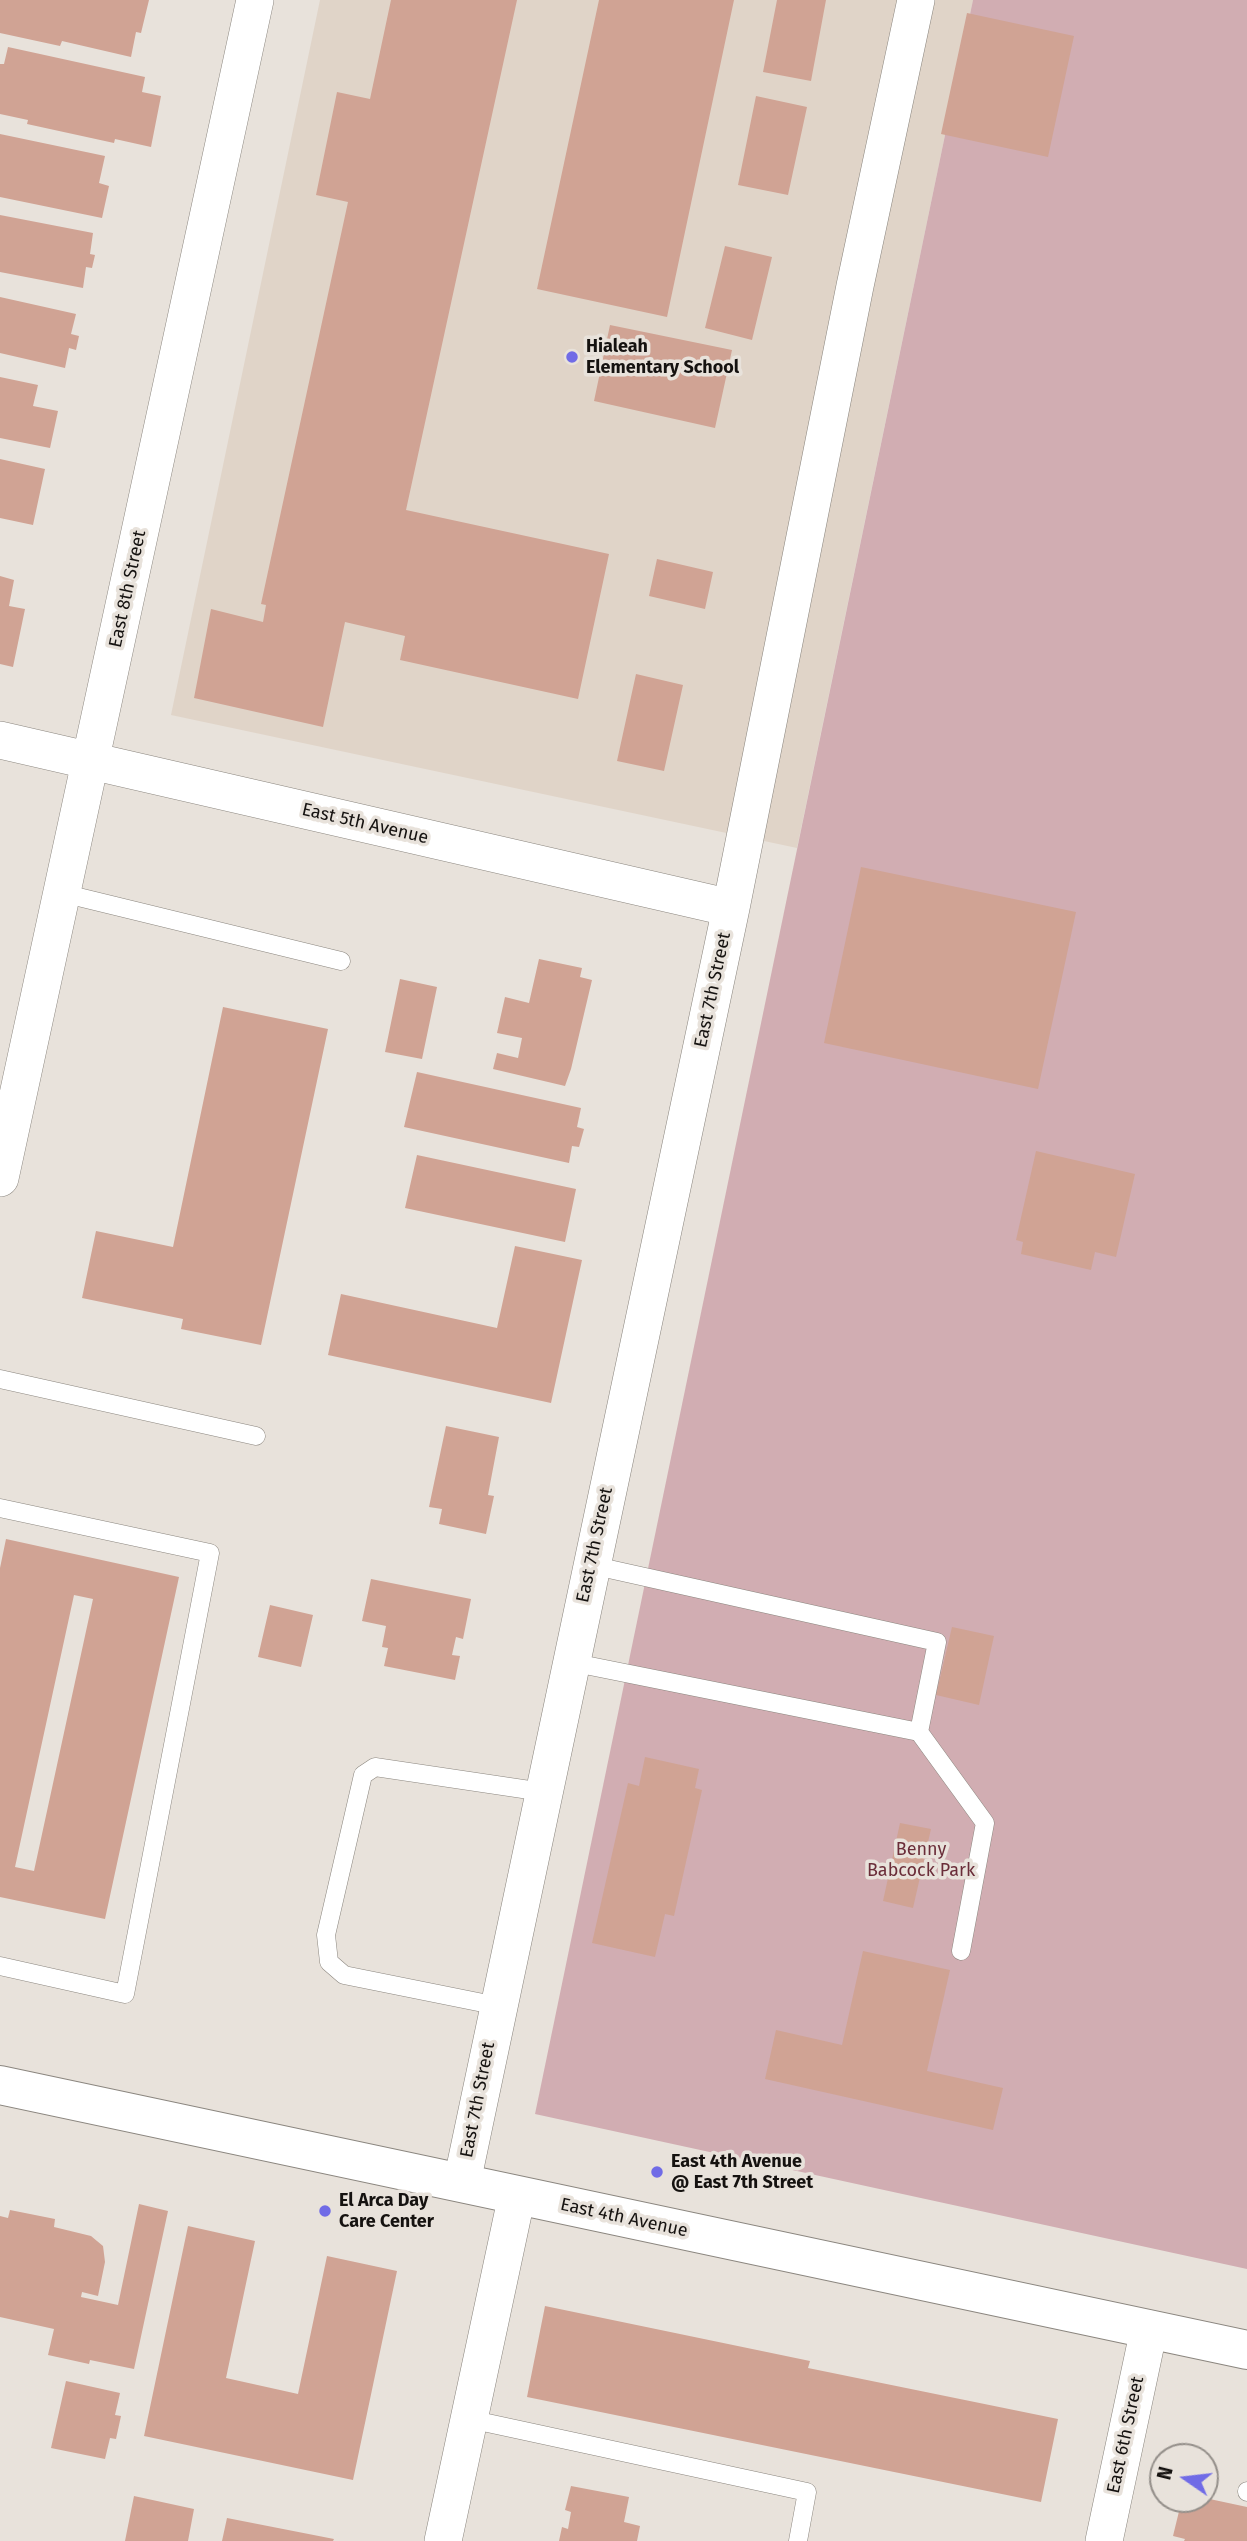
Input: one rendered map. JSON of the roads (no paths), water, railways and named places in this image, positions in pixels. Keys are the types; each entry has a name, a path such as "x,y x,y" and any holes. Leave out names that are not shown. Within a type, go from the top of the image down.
{"main road":[{"name":"East 4th Avenue","path":"0,2085 1247,2350"}],"street":[{"name":"East 8th Street","path":"0,1178 255,0"},
{"name":"East 7th Street","path":"462,2182 731,908 855,286 916,0"},
{"name":"East 5th Avenue","path":"0,740 731,908"},
{"path":"443,2541 517,2195"},
{"name":"East 6th Street","path":"1104,2541 1149,2329"}],"lane":[{"path":"62,893 341,961"},
{"path":"0,1379 257,1436"},
{"path":"0,1508 210,1553 125,1994 0,1966"},
{"path":"591,1565 937,1642 919,1732"},
{"path":"570,1662 919,1732 985,1823 961,1951"},
{"path":"498,2006 344,1975 329,1962 326,1935 363,1775 375,1767 543,1792"},
{"path":"469,2419 807,2493 797,2541"}],"place":[{"name":"Hialeah Elementary School","path":"572,357"},
{"name":"East 4th Avenue @ East 7th Street","path":"657,2172"},
{"name":"El Arca Day Care Center","path":"325,2211"}],"park label":[{"name":"Benny Babcock Park","path":"921,1860"}]}
